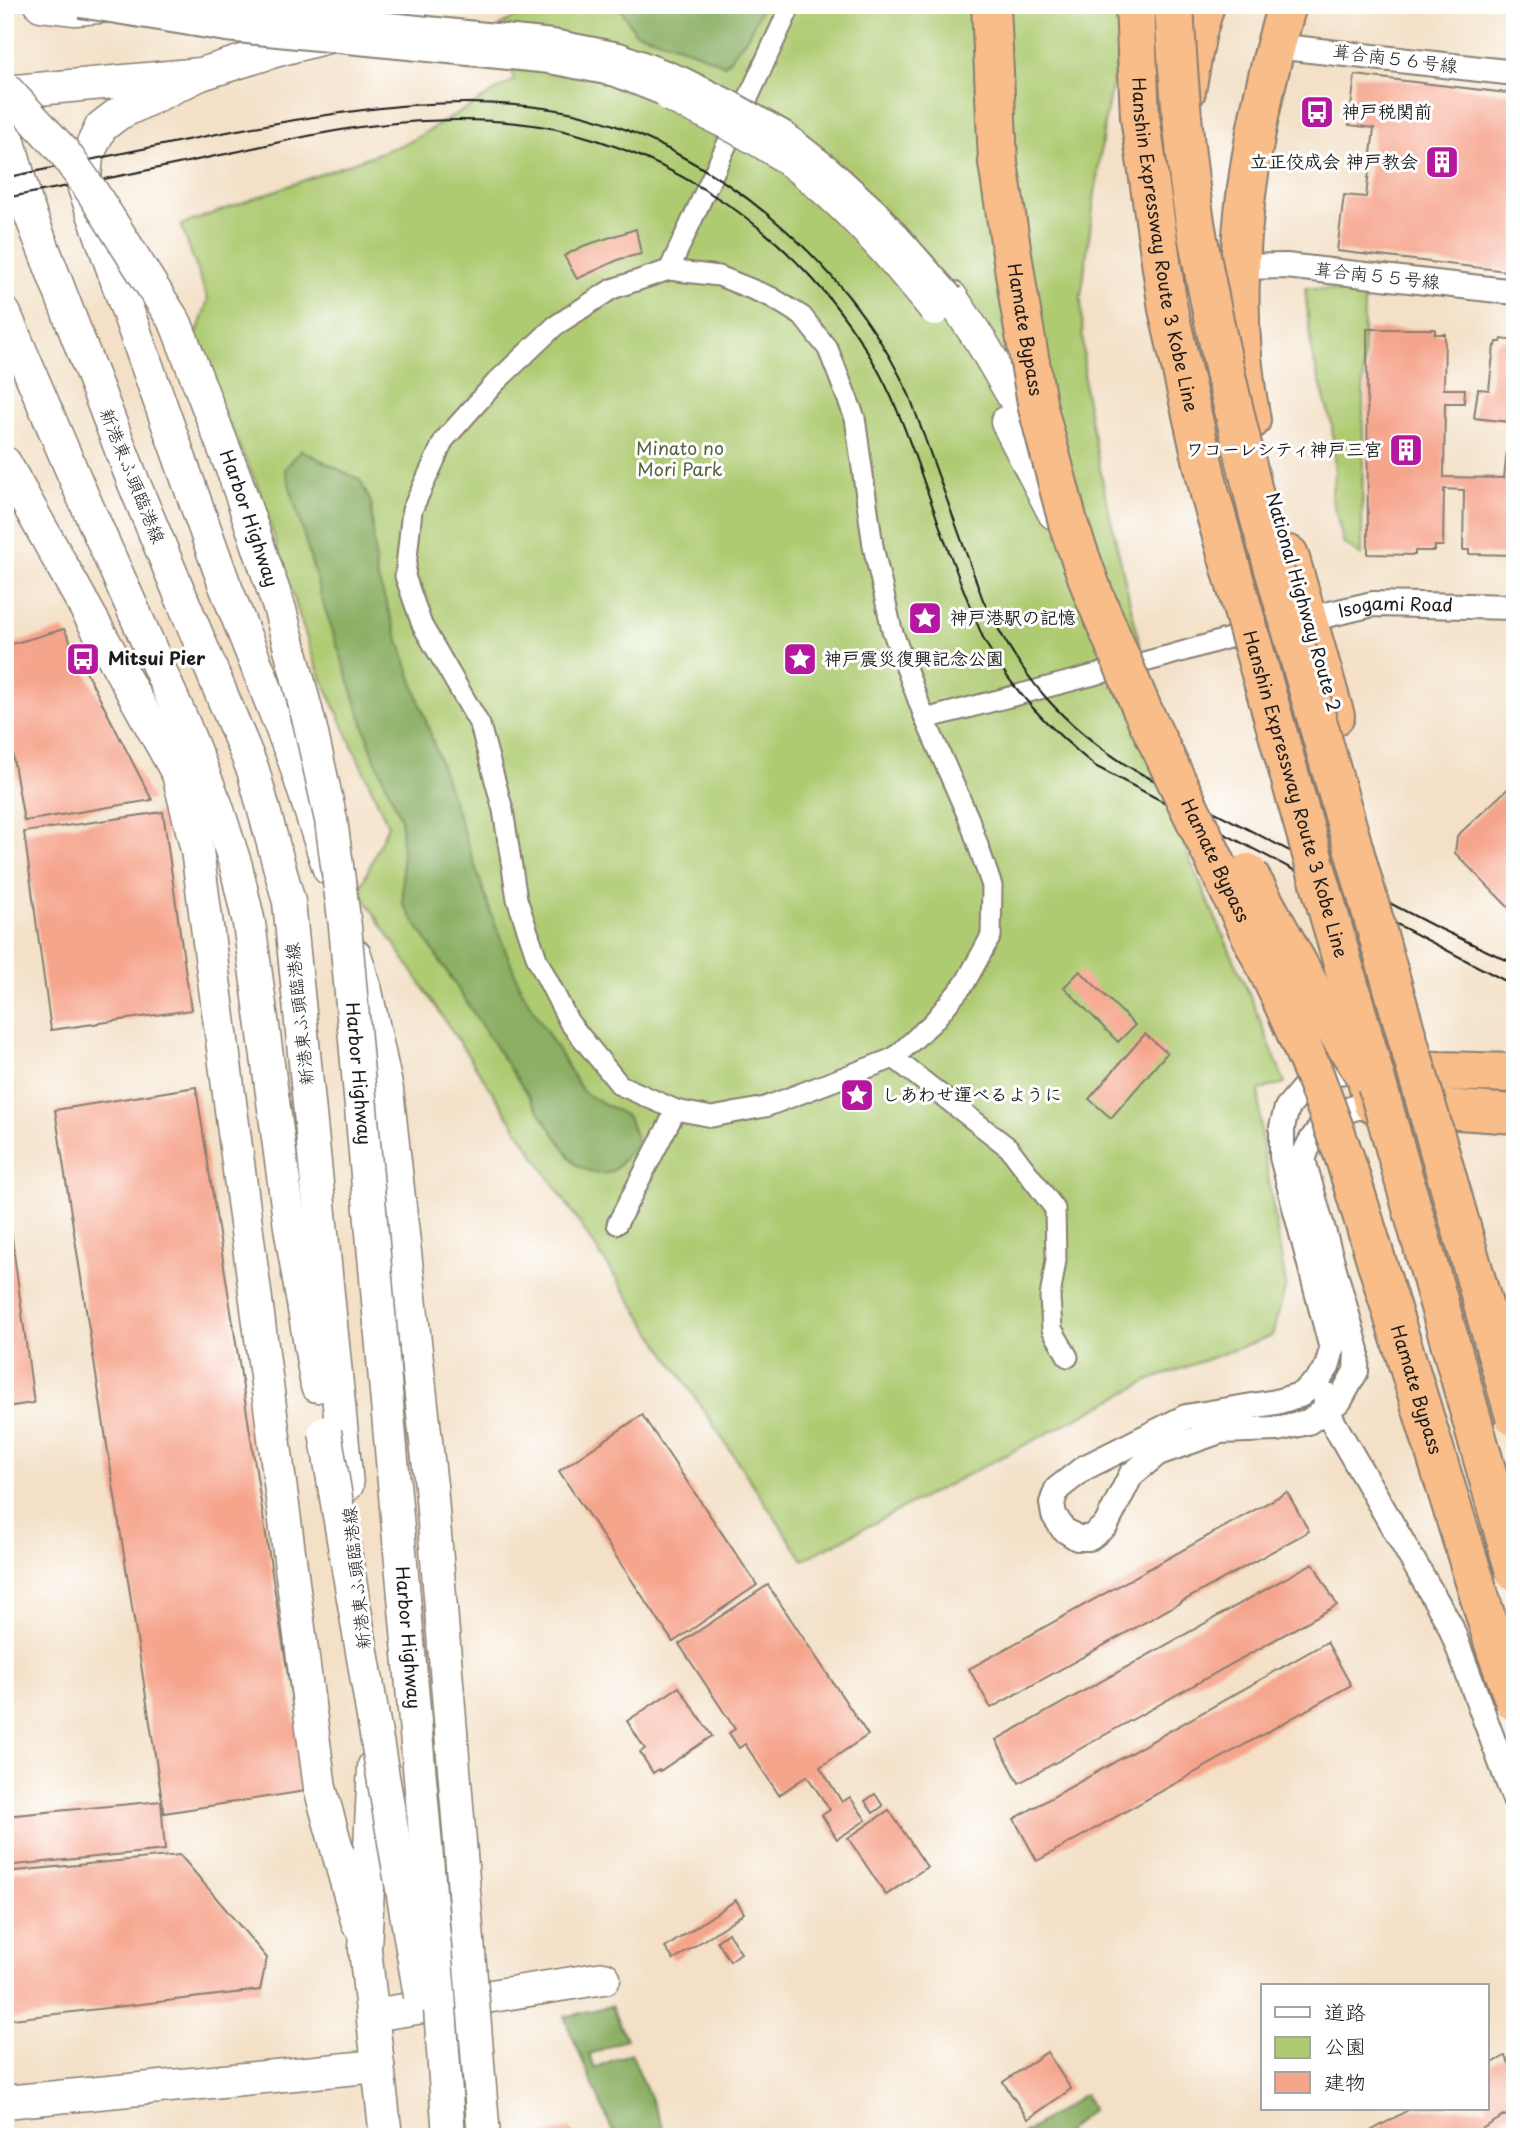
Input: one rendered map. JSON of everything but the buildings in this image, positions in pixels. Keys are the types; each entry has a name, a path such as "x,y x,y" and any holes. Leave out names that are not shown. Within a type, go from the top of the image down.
{"highway":[{"name":"Hamate Bypass","path":"991,5 998,163 1038,408 1069,526 1204,794 1323,1010 1425,1168 1515,1326"},
{"name":"Hamate Bypass","path":"1004,5 1011,164 1032,305 1101,589 1142,709 1280,996 1314,1074 1345,1159 1494,1647 1515,1702"},
{"name":"Hanshin Expressway Route 3 Kobe Line","path":"1135,5 1140,117 1168,309 1210,494 1515,1572"},
{"name":"Hanshin Expressway Route 3 Kobe Line","path":"1174,5 1179,86 1196,226 1224,369 1259,516 1515,1417"},
{"path":"1205,5 1196,32 1177,145 1171,237 1176,334 1195,456 1221,586 1368,1086"},
{"name":"National Highway Route 2","path":"1287,5 1259,113 1240,267 1243,358 1250,418 1433,1070 1441,1110"},
{"path":"1368,1086 1433,1070 1515,1073"},
{"path":"1368,1086 1441,1110 1515,1114"}],"street":[{"path":"41,5 75,9 131,10 226,10 257,5"},
{"path":"80,5 131,10 226,29 550,61 616,74 719,119 775,151 817,183 861,223 936,309 995,400 1101,589"},
{"path":"197,5 554,42 620,55 681,79 783,133 830,170 875,211 951,297 1010,389 1056,472 1101,589"},
{"path":"413,5 349,31 201,74 118,114 101,127 87,156 84,188 224,583 294,760 366,991 387,1090 431,1486 484,2137"},
{"path":"669,270 791,5"},
{"name":"葺合南５６号線","path":"1275,46 1515,73"},
{"path":"5,90 120,83 201,74"},
{"name":"Harbor Highway","path":"5,90 64,152 176,324 235,477 280,610 331,820 345,926 439,1994 449,2137"},
{"name":"Harbor Highway","path":"5,116 75,200 160,335 217,483 262,618 311,816 326,922 430,2137"},
{"name":"新港東ふ頭臨港線","path":"5,127 27,206 128,468 253,770 289,902 375,1751 365,1949"},
{"name":"葺合南５５号線","path":"1240,267 1286,266 1515,292"},
{"path":"669,270 719,276 771,297 802,316 828,349 855,418 873,545 892,631 925,719 969,819 992,886 991,936 965,983 933,1022 894,1059 765,1107 712,1117 676,1110 620,1085 569,1022 537,959 517,899 503,810 480,725 422,625 405,576 412,510 444,440 496,382 555,326 612,289 669,270"},
{"path":"5,314 217,807 236,866 249,923 290,1227 420,1996"},
{"name":"新港東ふ頭臨港線","path":"5,463 178,774 197,850 320,1788 365,1949 386,2137"},
{"name":"Isogami Road","path":"1236,636 1373,604 1515,607"},
{"path":"925,719 1236,636"},
{"path":"894,1059 1009,1148 1055,1209 1056,1260 1049,1297 1052,1329 1069,1357"},
{"path":"1329,1073 1368,1086 1358,1105 1335,1115 1316,1133 1303,1160 1357,1350 1356,1371 1340,1400 1308,1422 1277,1429 1220,1431 1158,1453 1131,1475 1105,1525 1090,1538 1077,1538 1063,1529 1054,1516 1052,1503 1057,1489 1084,1468 1186,1418 1276,1402 1300,1395 1321,1374 1327,1367 1332,1349 1282,1157 1282,1127 1287,1108 1303,1089 1329,1073"},
{"path":"617,1224 676,1110"},
{"path":"1321,1374 1327,1410 1450,1625 1515,1800"},
{"path":"373,2015 604,1978"},
{"path":"5,2102 378,2066"}],"green space":[{"name":"Minato no Mori Park","path":"534,5 1129,5 1105,119 1081,297 1085,392 1105,494 1189,858 1285,1083 1259,1090 1261,1136 1286,1285 1272,1336 1150,1380 803,1560 359,891 388,825 314,661 258,487 193,346 208,300 181,225 409,142 514,80 500,26"},
{"path":"618,5 763,5 748,36 725,65 685,48 635,32"},
{"path":"1305,288 1364,292 1362,556 1344,544 1331,495 1335,475 1332,425 1312,354"},
{"path":"301,450 360,480 371,503 376,573 493,919 522,991 583,1092 628,1117 637,1141 617,1167 604,1174 575,1164 403,904 401,818 375,759 323,603 285,469"},
{"path":"611,2006 626,2039 589,2055 594,2068 631,2053 667,2137 615,2137 564,2017"},
{"path":"1085,2094 1092,2109 1061,2137 1019,2137"}],"tram line":[{"path":"5,178 282,122 361,110 439,104 479,103 558,110 615,125 672,151 726,183 773,219 815,258 852,300 868,323 910,397 983,600 1028,676 1064,717 1108,753 1134,770 1432,925 1515,964"},
{"path":"5,198 319,134 361,127 446,120 502,122 556,129 601,141 685,178 724,202 770,237 812,278 849,324 880,374 896,407 984,640 1020,693 1063,738 1095,766 1515,986"}],"place":[{"name":"神戸税関前","path":"1317,112"},
{"name":"立正佼成会 神戸教会","path":"1442,162"},
{"name":"ワコーレシティ神戸三宮","path":"1406,450"},
{"name":"神戸港駅の記憶","path":"925,618"},
{"name":"Mitsui Pier","path":"83,659"},
{"name":"神戸震災復興記念公園","path":"800,659"},
{"name":"しあわせ運べるように","path":"857,1095"}]}
